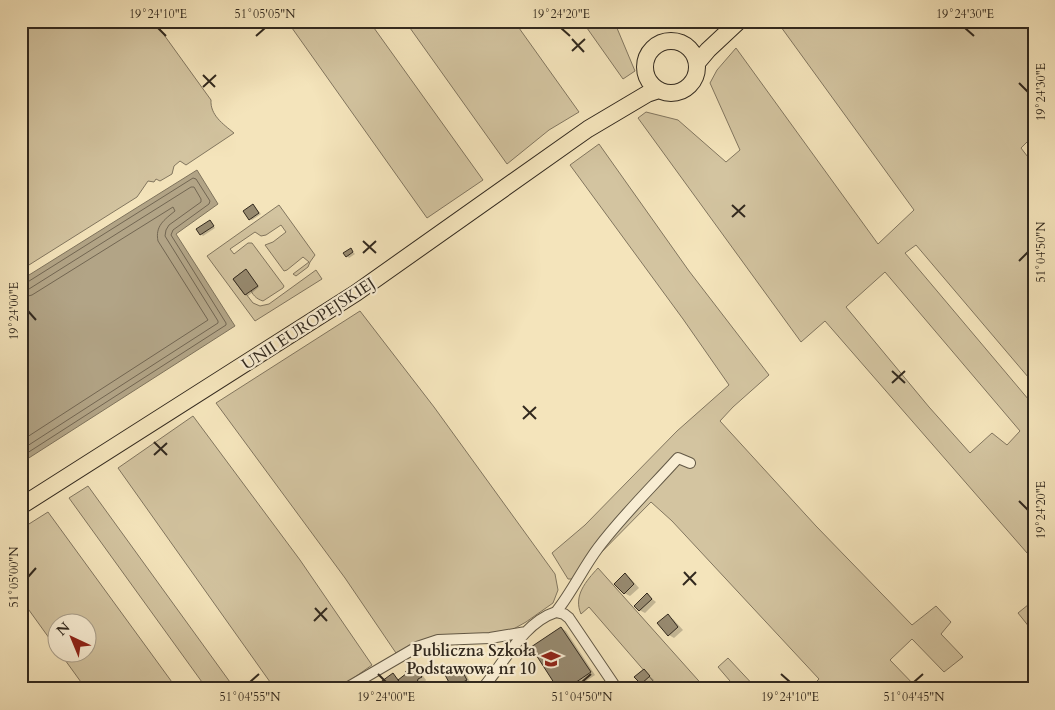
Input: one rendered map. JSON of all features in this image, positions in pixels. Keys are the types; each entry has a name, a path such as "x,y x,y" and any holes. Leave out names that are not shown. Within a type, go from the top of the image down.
{"main road":[{"path":"687,46 702,41 739,21"},
{"path":"697,63 739,21"},
{"path":"668,41 687,46 694,54 697,63 696,75 688,88 680,92 672,93 659,90 650,83 646,71 646,60 654,47 668,41"},
{"name":"UNII EUROPEJSKIEJ","path":"588,129 634,88 646,71"},
{"name":"UNII EUROPEJSKIEJ","path":"21,506 356,293 588,129 641,97 659,90"}],"street":[{"path":"482,689 526,632 538,622 556,612 570,594 597,549 678,458 690,463"},
{"path":"556,612 564,614 569,618 617,689"},
{"path":"345,689 417,646 438,640 490,638 526,632"}],"shaded area":[{"path":"21,21 154,21 211,100 215,115 234,133 186,165 180,161 174,166 172,174 160,181 156,179 154,182 148,181 137,197 21,270"},
{"path":"287,21 369,21 483,180 427,218"},
{"path":"405,21 514,21 579,112 549,130 507,164"},
{"path":"582,21 614,21 635,71 623,79"},
{"path":"771,21 1034,21 1034,135 1021,148 1034,165 1034,384 916,245 905,253 1034,406 1034,561 825,321 801,342 638,118 646,112 678,120 726,162 740,150 710,83 717,70 736,48 878,244 914,210 781,27","holes":["885,272 1020,431 1007,445 992,433 970,453 846,307"]},
{"path":"599,144 689,271 769,375 720,421 816,526 912,625 936,606 951,622 941,634 963,657 944,672 912,639 890,660 918,689 809,689 819,679 672,521 651,502 582,572 572,579 568,579 552,553 585,525 677,431 729,385 570,165"},
{"path":"279,205 315,255 308,267 296,276 293,274 309,262 303,257 284,271 265,245 273,242 286,232 281,225 266,235 261,236 255,232 230,249 234,254 248,243 252,243 284,286 283,288 263,301 252,293 245,270 233,279 253,303 260,306 269,304 316,270 322,279 255,321 207,256"},
{"path":"360,311 434,407 555,574 558,590 553,603 508,632 434,637 417,642 396,653 345,578 216,403"},
{"path":"193,416 300,560 372,665 338,689 275,689 118,468"},
{"path":"88,486 235,689 207,689 69,498"},
{"path":"48,512 177,689 86,689 66,662 98,662 98,612 48,612 48,636 21,599 21,529"},
{"path":"598,568 706,689 660,689 589,607 581,614 579,601 582,589"},
{"path":"1034,600 1034,633 1018,613"},
{"path":"728,658 757,689 720,689 730,681 718,667"}],"water":[{"path":"197,170 218,204 176,234 235,326 21,463 21,280"}],"building":[{"path":"253,204 259,213 249,220 243,211"},
{"path":"210,220 214,226 200,235 196,229"},
{"path":"351,248 353,252 346,257 343,253"},
{"path":"246,269 258,286 245,295 233,279"},
{"path":"625,573 634,584 624,594 614,584"},
{"path":"647,593 652,599 639,611 634,606"},
{"path":"668,614 678,627 668,636 657,623"},
{"path":"561,627 591,672 566,689 558,689 531,647"},
{"path":"1034,637 1034,650 1028,642"},
{"path":"459,665 467,680 452,688 444,673"},
{"path":"414,667 422,677 418,679 417,683 413,683 405,689 398,680 407,673 405,672"},
{"path":"644,669 650,676 641,684 634,677"},
{"path":"393,673 405,689 388,689 382,681"},
{"path":"382,681 388,689 377,689 375,686"},
{"path":"576,682 581,689 569,689 568,687"}],"place":[{"name":"Publiczna Szkoła Podstawowa nr 10","path":"551,659"}]}
